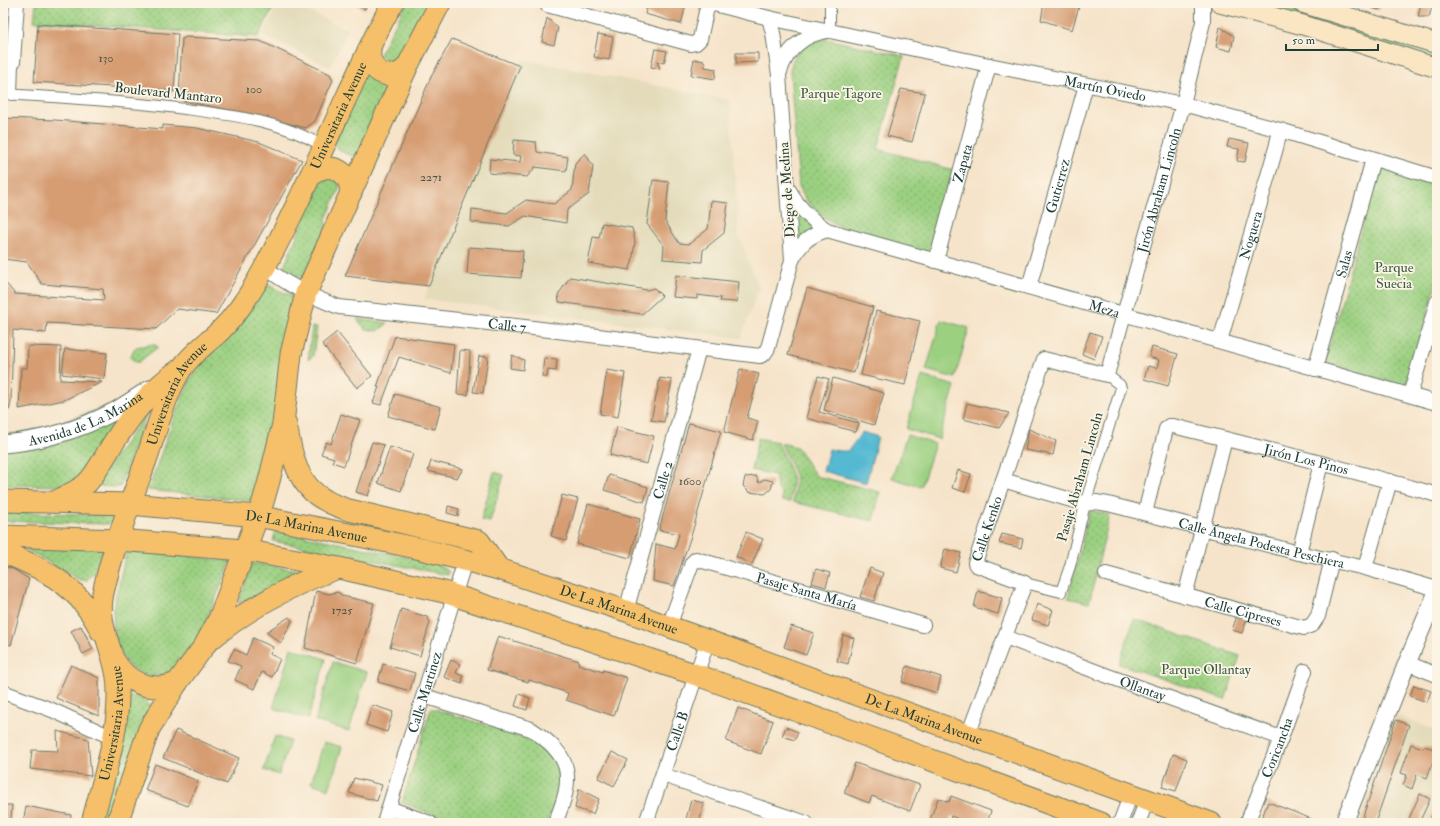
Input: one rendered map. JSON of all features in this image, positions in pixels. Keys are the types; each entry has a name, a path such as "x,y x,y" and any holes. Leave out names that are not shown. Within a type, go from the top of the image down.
{"main road":[{"name":"Universitaria Avenue","path":"92,823 113,738 117,699 117,678 114,660 106,639 101,614 102,599 118,540 157,426 172,388 183,367 232,317 256,282 310,176 393,3"},
{"path":"205,645 220,619 269,481 282,428 291,354 306,293 407,67 440,3"},
{"path":"1220,3 1303,25 1437,68"},
{"path":"1302,3 1437,44"},
{"path":"370,49 370,58 373,66 383,74 396,74 407,67"},
{"path":"326,142 342,159 350,161 366,157"},
{"path":"310,176 322,169 329,168 343,173 351,186 351,194"},
{"path":"55,502 87,482 102,462 114,441 153,390 183,367"},
{"path":"284,411 291,450 298,472 312,490 324,500 345,508 479,541 500,569"},
{"name":"De La Marina Avenue","path":"3,501 130,504 257,516 359,536 500,569 669,626 1211,823"},
{"path":"3,536 118,540 244,550 339,568 455,595 697,675 1101,823"},
{"path":"3,552 32,564 70,589 87,608 106,639"},
{"path":"205,645 235,621 273,597 307,580 339,568"},
{"name":"Universitaria Avenue","path":"117,823 149,729 177,684 205,645"},
{"path":"114,660 126,676 142,685 154,688 177,684"},
{"path":"117,699 130,692 142,693 148,696 154,703 158,715"}],"street":[{"path":"7,94 13,62 17,3"},
{"path":"547,5 691,44 696,43 700,39 709,3"},
{"name":"Martín Oviedo","path":"709,3 830,31 1183,104 1280,130 1437,178"},
{"path":"779,75 782,63 793,48 818,32 830,31 830,3"},
{"name":"Jirón Abraham Lincoln","path":"1107,375 1183,104 1203,22 1203,3"},
{"name":"Diego de Medina","path":"760,356 764,354 768,348 792,260 779,75 773,33 769,18"},
{"name":"Zapata","path":"936,261 990,65"},
{"name":"Gutierrez","path":"1029,287 1086,85"},
{"name":"Boulevard Mantaro","path":"7,94 112,101 231,114 284,128 326,142"},
{"name":"Noguera","path":"1220,341 1280,130"},
{"name":"Salas","path":"1315,369 1373,159"},
{"name":"Meza","path":"788,188 794,199 808,216 827,230 1437,403"},
{"path":"792,260 798,249 805,241 814,235 827,230"},
{"name":"Calle 7","path":"264,266 287,284 338,307 524,327 700,350 760,356"},
{"path":"1410,395 1437,302"},
{"name":"Calle 2","path":"626,611 700,350"},
{"name":"Calle Kenko","path":"1025,583 976,565 975,563 1044,358 1107,375"},
{"name":"Pasaje Abraham Lincoln","path":"1025,583 1062,592 1085,504 1121,388 1120,385 1107,375"},
{"name":"Avenida de La Marina","path":"3,444 18,443 44,437 81,426 115,411 163,381"},
{"name":"Jirón Los Pinos","path":"1145,513 1166,429 1169,426 1321,463 1437,495"},
{"path":"1184,596 1225,439"},
{"path":"1299,553 1321,463"},
{"name":"Calle Ángela Podesta Peschiera","path":"1002,480 1085,504 1096,502 1108,504 1299,553 1366,568 1437,591"},
{"path":"1366,568 1390,481"},
{"name":"Pasaje Santa María","path":"669,626 692,563 696,560 923,625"},
{"name":"Calle Cipreses","path":"1106,574 1304,628 1312,625 1318,616 1332,560"},
{"name":"Calle Martinez","path":"384,823 465,561"},
{"path":"968,735 1025,583"},
{"path":"1344,823 1437,591"},
{"name":"Ollantay","path":"1005,637 1108,676 1281,738"},
{"name":"Calle B","path":"646,823 708,640"},
{"path":"1407,663 1437,675"},
{"name":"Coricancha","path":"1247,823 1281,738 1305,671"},
{"path":"3,692 52,710 113,738"},
{"path":"424,696 531,730 556,749 564,761 568,778 567,793 555,823"},
{"path":"663,775 806,823"},
{"path":"1120,823 1139,797"},
{"path":"1138,823 1139,797"},
{"path":"389,808 430,823"}],"shaded area":[{"path":"279,3 291,3 348,30 330,67 262,35"},
{"path":"522,59 730,100 739,237 759,288 741,338 424,299"},
{"path":"1394,714 1437,731 1437,823 1357,823"}],"green space":[{"path":"36,3 276,3 258,37 34,21"},
{"path":"403,3 433,3 402,62 395,66 384,59 380,53 404,8"},
{"path":"1240,3 1282,3 1437,50 1437,62"},
{"name":"Parque Tagore","path":"826,39 904,56 878,149 954,170 930,254 850,231 820,214 810,205 803,195 799,186 790,72 795,56 803,46 811,42"},
{"path":"366,69 391,80 360,156 352,156 342,152 334,144"},
{"name":"Parque Suecia","path":"1378,167 1437,185 1437,280 1406,387 1325,363"},
{"path":"324,176 337,177 340,187 326,219 325,238 302,278 289,273 284,267 306,215 305,210 318,181"},
{"path":"796,210 818,229 794,244"},
{"path":"266,286 270,286 296,298 277,426 255,501 148,490 176,412 190,380 207,355"},
{"path":"357,319 388,323 378,331 365,329"},
{"path":"941,320 969,328 955,378 926,370"},
{"path":"312,327 317,327 313,356 308,360"},
{"path":"154,344 158,347 139,362 135,362 130,357 136,347"},
{"path":"922,376 955,386 939,439 906,429"},
{"path":"134,405 85,473 64,486 3,485 3,450"},
{"path":"107,406 108,408 62,426 3,439 3,435 30,431 69,420"},
{"path":"147,412 120,487 94,486"},
{"path":"907,435 935,444 921,487 892,478"},
{"path":"758,438 778,442 793,478 790,502 782,501 781,492 777,488 775,475 751,470"},
{"path":"781,443 797,447 816,476 880,492 873,521 793,502 796,477"},
{"path":"494,472 504,475 490,522 481,520"},
{"path":"1090,510 1110,515 1089,603 1068,598"},
{"path":"3,512 115,516 113,521 108,524 3,521"},
{"path":"276,530 435,563 448,571 448,575 273,541"},
{"path":"20,546 104,547 96,571 87,580 80,580"},
{"path":"127,550 231,561 195,648 173,672 161,676 150,676 139,673 128,665 119,651 114,632 113,608"},
{"path":"252,563 304,571 238,604"},
{"name":"Parque Ollantay","path":"1134,619 1240,656 1225,700 1119,664"},
{"path":"291,648 326,659 308,719 273,708"},
{"path":"333,662 367,672 349,731 315,721"},
{"path":"136,696 142,698 147,702 150,708 110,823 98,823 126,699"},
{"path":"431,708 525,737 543,746 552,757 559,774 559,790 547,823 456,823 402,803"},
{"path":"275,736 290,741 279,775 264,770"},
{"path":"324,742 342,747 329,789 311,783"}],"water":[{"path":"862,432 878,437 866,483 823,471 829,449 848,451"}],"building":[{"path":"352,3 367,3 365,9"},
{"path":"648,3 686,4 681,24 645,14"},
{"path":"919,3 926,3 926,7 918,5"},
{"path":"1044,3 1080,3 1072,30 1041,20"},
{"path":"1347,3 1365,3 1363,8"},
{"path":"1371,3 1381,3 1379,10 1371,8"},
{"path":"1421,3 1433,3 1429,17 1418,17"},
{"path":"547,18 558,28 554,45 542,42"},
{"path":"38,24 178,34 174,91 34,82"},
{"path":"1220,27 1234,36 1231,51 1216,47"},
{"path":"598,34 613,37 609,60 594,57"},
{"path":"186,37 260,41 330,74 333,80 315,121 306,128 251,114 183,101 179,98 182,39"},
{"path":"452,39 520,66 429,286 345,276 431,77"},
{"path":"655,49 667,51 664,63 657,61 660,69 651,67"},
{"path":"736,53 758,53 758,62 736,63"},
{"path":"694,59 704,61 705,67 716,69 715,79 691,75"},
{"path":"901,89 925,93 912,142 887,136"},
{"path":"3,118 55,120 163,129 163,125 197,128 259,142 302,160 216,314 177,309 156,329 47,323 46,333 13,330 11,402 9,410 3,412 3,280 15,294 104,300 103,289 42,284 27,262 3,259"},
{"path":"1229,139 1249,143 1245,162 1237,161 1239,149 1227,147"},
{"path":"514,140 536,142 537,152 568,157 566,171 535,167 527,177 489,173 490,159 520,162 521,156 513,155"},
{"path":"585,153 593,166 589,194 567,210 566,223 525,216 509,226 471,222 472,209 507,213 526,200 554,204 572,190 575,163"},
{"path":"653,180 669,182 665,221 679,243 689,244 708,229 711,201 728,203 724,233 703,250 702,262 663,259 664,246 647,224"},
{"path":"602,223 632,228 635,241 632,263 629,270 588,263 593,237 599,238"},
{"path":"469,247 523,251 521,278 467,274"},
{"path":"676,275 739,282 737,302 720,301 721,298 697,295 697,299 673,297"},
{"path":"570,277 647,290 654,288 662,296 642,314 559,302 558,295"},
{"path":"807,288 873,307 854,373 788,355"},
{"path":"876,311 920,321 905,385 861,375"},
{"path":"337,332 372,376 357,388 322,344"},
{"path":"1090,332 1102,336 1094,359 1082,354"},
{"path":"395,336 454,344 451,373 399,357 381,405 373,403 379,387 377,387"},
{"path":"28,346 61,347 60,380 102,382 64,400 19,409 21,368 27,368"},
{"path":"1152,347 1178,354 1168,386 1144,379 1148,366 1157,368 1159,360 1149,357"},
{"path":"65,349 107,353 104,379 62,374"},
{"path":"460,350 470,351 468,395 457,394"},
{"path":"512,355 524,360 523,370 510,368"},
{"path":"479,356 488,357 483,393 473,392"},
{"path":"544,358 557,359 556,371 548,370 547,377 542,377"},
{"path":"740,369 759,374 747,418 758,421 753,440 724,432"},
{"path":"607,370 625,373 618,417 600,414"},
{"path":"818,376 829,379 819,412 859,423 856,432 806,418"},
{"path":"660,378 672,380 664,422 651,420"},
{"path":"833,378 884,393 874,425 824,410"},
{"path":"395,394 441,407 435,429 388,416"},
{"path":"967,403 1009,413 999,428 963,419"},
{"path":"341,414 360,420 344,466 332,462 334,458 321,454 326,442 331,444"},
{"path":"689,423 721,431 692,533 674,586 653,581 656,544 675,549 679,534 659,530"},
{"path":"617,427 654,436 647,464 610,455"},
{"path":"1029,429 1056,441 1053,455 1025,450"},
{"path":"372,442 384,445 368,496 356,492"},
{"path":"390,447 413,454 401,491 378,483"},
{"path":"431,461 463,469 457,478 428,471"},
{"path":"958,470 971,474 965,492 952,488"},
{"path":"609,475 648,487 644,502 604,490"},
{"path":"756,476 759,483 764,479 773,481 771,489 765,494 749,492 743,486 745,477"},
{"path":"562,495 578,499 566,541 551,536"},
{"path":"588,504 640,519 630,558 577,544"},
{"path":"448,506 459,509 458,516 447,513"},
{"path":"746,532 763,539 752,564 736,557"},
{"path":"1002,534 1023,539 1021,548 999,543"},
{"path":"945,549 961,553 956,572 940,568"},
{"path":"3,566 13,569 29,579 11,645 3,643"},
{"path":"870,568 883,573 874,601 860,597"},
{"path":"816,569 830,573 826,587 812,583"},
{"path":"316,591 329,594 337,592 342,596 374,603 357,663 305,648"},
{"path":"978,591 1002,598 998,614 974,607"},
{"path":"1037,604 1053,610 1048,625 1032,620"},
{"path":"401,609 427,617 430,622 420,656 390,647"},
{"path":"1237,616 1247,619 1242,633 1232,630"},
{"path":"289,617 292,621 281,643 266,632"},
{"path":"81,626 93,649 83,654 71,631"},
{"path":"791,626 814,633 806,655 784,647"},
{"path":"843,635 854,638 848,664 837,661"},
{"path":"498,636 579,661 578,664 627,678 614,716 566,700 568,693 529,680 528,682 487,670"},
{"path":"253,638 273,647 270,654 280,659 272,677 262,672 254,689 235,680 241,666 228,661 234,649 246,655"},
{"path":"451,660 460,664 456,673 463,676 462,684 444,677"},
{"path":"383,664 415,673 410,691 378,682"},
{"path":"71,665 99,678 99,716 56,698"},
{"path":"907,666 941,677 937,693 902,682"},
{"path":"1414,685 1431,691 1427,702 1410,696"},
{"path":"519,694 530,698 527,710 515,706"},
{"path":"372,705 393,712 387,732 366,725"},
{"path":"738,708 773,721 761,754 726,741"},
{"path":"1396,720 1409,725 1375,823 1364,823 1361,822"},
{"path":"786,727 798,732 795,740 782,736"},
{"path":"176,730 239,758 227,784 163,758"},
{"path":"57,731 88,739 91,776 30,769 32,750 58,751"},
{"path":"1411,744 1437,750 1427,778 1417,774 1412,789 1403,785 1407,775 1401,773"},
{"path":"612,752 628,760 614,786 598,778"},
{"path":"1173,754 1187,759 1176,791 1162,787"},
{"path":"855,763 920,785 910,811 872,796 869,803 844,793"},
{"path":"155,764 198,781 188,806 145,790"},
{"path":"354,778 382,785 377,801 349,793"},
{"path":"579,789 599,799 593,814 575,808"},
{"path":"1420,794 1430,799 1419,823 1407,823"},
{"path":"951,796 991,811 987,823 957,823 958,819 951,816 949,823 939,823 930,820 938,798 949,802"},
{"path":"691,800 704,803 699,823 685,823"},
{"path":"1268,802 1322,823 1263,823 1261,820"},
{"path":"1437,803 1437,821 1431,819"},
{"path":"3,805 12,805 11,819 3,818"},
{"path":"26,806 71,815 70,823 23,823"}]}
